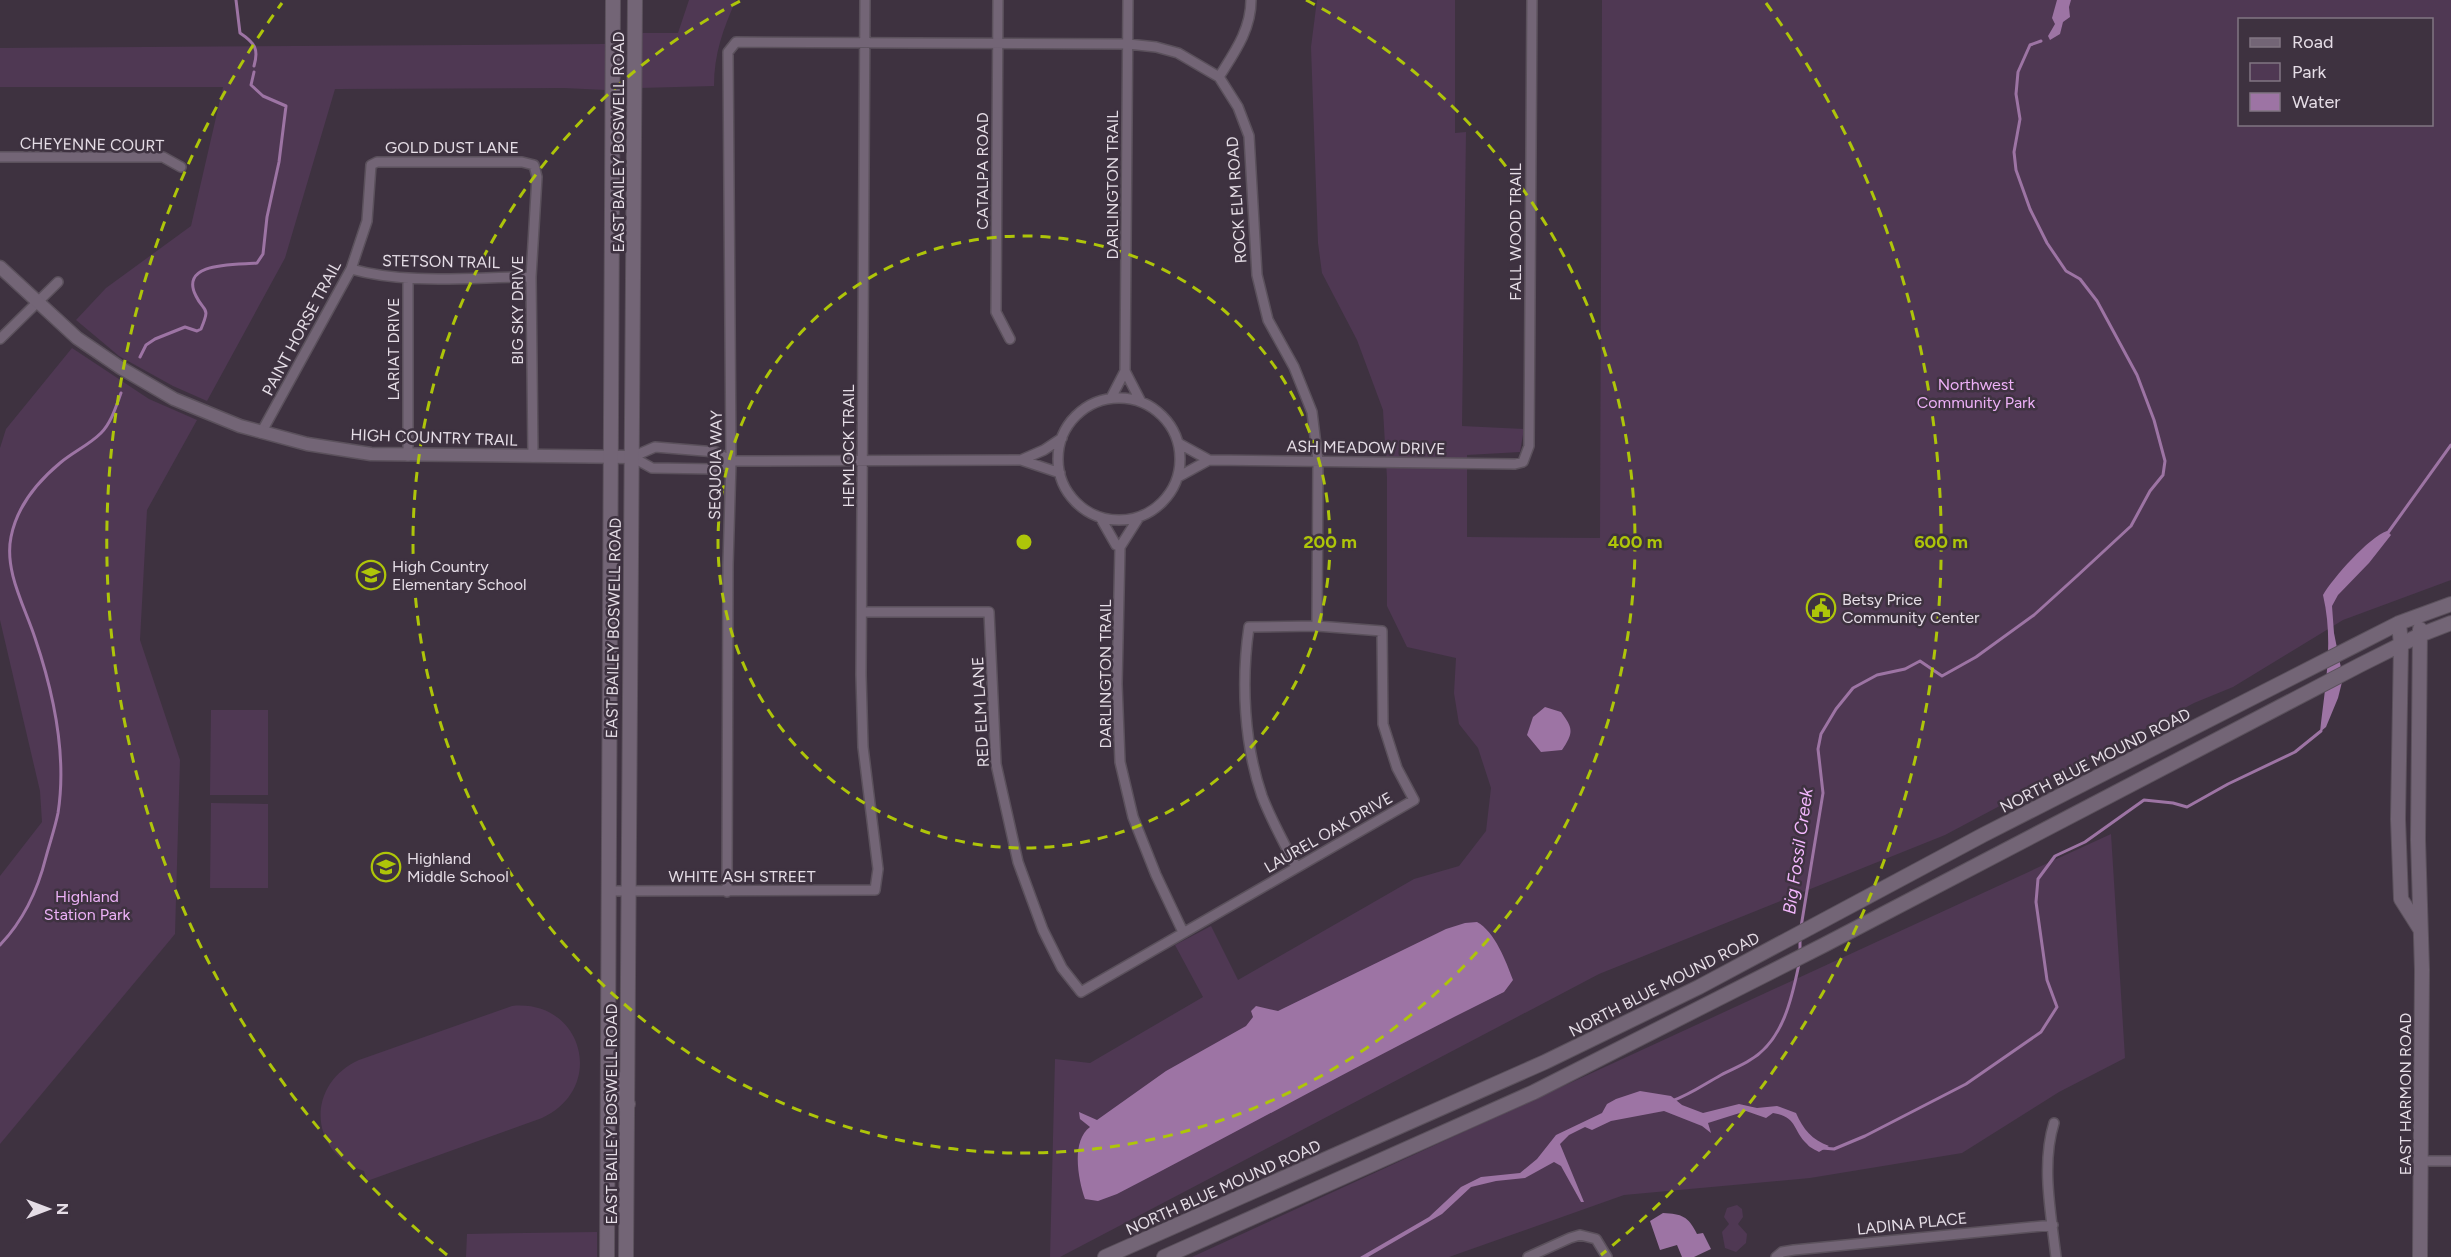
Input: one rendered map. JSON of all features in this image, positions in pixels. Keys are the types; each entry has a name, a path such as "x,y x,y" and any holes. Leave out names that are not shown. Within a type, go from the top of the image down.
{"main road":[{"name":"EAST BAILEY BOSWELL ROAD","path":"607,1257 613,0"},
{"name":"EAST BAILEY BOSWELL ROAD","path":"626,1257 634,0"},
{"name":"NORTH BLUE MOUND ROAD","path":"1105,1257 1545,1062 1699,987 1983,836 2398,623 2451,604"},
{"name":"EAST HARMON ROAD","path":"2420,614 2418,840 2421,931 2420,1257"},
{"path":"2398,623 2401,645 2398,819 2401,899 2421,931"},
{"path":"1164,1257 1534,1092 1824,945 2360,664 2420,634 2451,623"},
{"path":"610,653 630,653"},
{"path":"610,716 628,717"},
{"path":"608,954 617,958 621,964 621,1009 628,1023"},
{"path":"608,1026 615,1053 617,1100 619,1104 628,1104"}],"street":[{"name":"HEMLOCK TRAIL","path":"865,0 863,747 878,870 874,890"},
{"name":"CATALPA ROAD","path":"998,0 996,312 1011,339"},
{"name":"DARLINGTON TRAIL","path":"1111,398 1125,371 1128,0"},
{"path":"1219,77 1245,36 1251,0"},
{"name":"FALL WOOD TRAIL","path":"1522,462 1529,446 1532,0"},
{"name":"ROCK ELM ROAD","path":"736,42 1128,44 1156,47 1178,53 1219,77 1238,107 1250,136 1257,275 1268,320 1294,366 1312,412 1318,461 1317,626"},
{"name":"SEQUOIA WAY","path":"727,892 728,577 731,461 728,52 736,42"},
{"name":"CHEYENNE COURT","path":"0,157 163,157 181,167"},
{"name":"GOLD DUST LANE","path":"371,165 377,162 522,162 534,165"},
{"name":"PAINT HORSE TRAIL","path":"261,433 351,269 367,221 371,165"},
{"name":"BIG SKY DRIVE","path":"532,457 531,277 537,177 534,165"},
{"name":"HIGH COUNTRY TRAIL","path":"0,267 77,338 100,354 161,392 221,420 261,433 327,448 371,454 632,457"},
{"name":"STETSON TRAIL","path":"351,269 374,275 408,278 531,277"},
{"name":"LARIAT DRIVE","path":"408,278 408,456"},
{"path":"0,339 58,282"},
{"name":"DARLINGTON TRAIL","path":"1125,371 1141,402"},
{"path":"1111,398 1126,398 1141,402 1154,408 1165,418 1178,443 1180,460 1178,477 1170,494 1156,508 1140,517 1120,520 1101,517 1086,511 1074,501 1065,488 1060,473 1058,459 1062,438 1070,423 1081,411 1095,403 1111,398"},
{"path":"1021,460 1044,450 1062,438"},
{"name":"ASH MEADOW DRIVE","path":"1178,443 1209,460 1522,462"},
{"path":"632,457 655,447 716,452 731,461"},
{"path":"632,457 652,468 716,469 731,461 1021,460 1060,473"},
{"name":"ASH MEADOW DRIVE","path":"1178,477 1209,460"},
{"path":"1101,517 1116,545 1120,547 1140,517"},
{"name":"DARLINGTON TRAIL","path":"1120,547 1118,684 1120,762 1133,817 1156,875 1183,932"},
{"name":"RED ELM LANE","path":"862,612 990,612 996,764 1018,862 1043,930 1062,968 1081,992"},
{"path":"1296,867 1262,796 1249,742 1246,681 1248,634 1250,627 1317,626"},
{"name":"LAUREL OAK DRIVE","path":"1081,992 1414,800 1397,768 1383,724 1382,631 1317,626"},
{"name":"WHITE ASH STREET","path":"609,891 874,890"},
{"path":"2054,1123 2049,1151 2056,1257"},
{"path":"2421,1161 2451,1161"},
{"name":"LADINA PLACE","path":"1776,1257 1782,1252 1794,1250 2053,1225"},
{"path":"1528,1257 1580,1235 1596,1239 1608,1257"}],"green space":[{"path":"689,0 736,0 720,42 714,86 639,88 640,33 678,33"},
{"name":"Northwest Community Park","path":"1317,0 1455,0 1455,133 1466,132 1462,426 1524,429 1520,452 1467,455 1467,537 1600,538 1602,0 2451,0 2451,580 2343,620 2233,687 2194,703 1945,835 1599,974 1060,1257 1050,1257 1055,1059 1090,1063 1203,997 1175,945 1211,926 1238,980 1414,879 1459,866 1486,831 1491,788 1478,748 1459,724 1454,693 1456,658 1407,647 1387,606 1387,478 1383,410 1357,340 1322,273 1318,243 1311,47"},
{"path":"605,44 606,90 564,88 335,89 285,258 207,401 173,386 119,356 76,320 106,288 191,226 223,87 0,87 0,48"},
{"name":"Highland Station Park","path":"72,348 149,399 197,420 147,510 140,640 180,760 175,934 0,1144 0,876 42,822 40,791 0,620 0,448 6,429"},
{"path":"211,710 268,710 268,795 210,795"},
{"path":"211,803 268,804 268,888 210,888"},
{"path":"2111,834 2125,1058 2059,1092 1962,1153 1810,1178 1624,1195 1449,1257 1192,1257"},
{"path":"512,1006 536,1008 556,1016 570,1030 578,1048 580,1068 575,1087 562,1104 542,1118 367,1181 364,1171 346,1162 332,1149 324,1134 321,1117 323,1101 330,1085 342,1071 359,1060"},
{"path":"1737,1205 1742,1209 1743,1217 1738,1224 1747,1234 1746,1243 1736,1252 1725,1248 1722,1232 1729,1224 1724,1217 1727,1208"},
{"path":"597,1232 597,1257 466,1257 467,1234"}],"water":[{"path":"2057,0 2071,0 2070,17 2063,22 2060,34 2050,40 2048,36 2055,24 2052,18"},
{"path":"2387,531 2391,535 2369,563 2338,595 2332,606 2334,633 2343,678 2338,698 2326,727 2320,732 2328,647 2323,595 2352,559 2371,541"},
{"path":"1545,707 1561,712 1570,726 1569,739 1562,750 1541,752 1527,735 1533,717"},
{"path":"1477,922 1494,940 1510,972 1513,980 1504,992 1117,1194 1098,1201 1085,1199 1078,1171 1078,1151 1084,1133 1090,1127 1080,1119 1079,1112 1097,1120 1166,1071 1246,1026 1253,1017 1251,1011 1256,1006 1278,1011 1446,929"},
{"path":"1640,1091 1671,1096 1682,1105 1703,1113 1739,1104 1757,1108 1777,1106 1796,1113 1809,1133 1818,1141 1829,1146 1819,1152 1813,1149 1802,1139 1791,1121 1773,1113 1766,1118 1746,1111 1708,1123 1711,1133 1702,1126 1664,1111 1611,1121 1592,1130 1585,1127 1569,1135 1560,1144 1584,1202 1581,1202 1561,1166 1554,1162 1525,1178 1496,1181 1471,1187 1442,1214 1368,1257 1360,1257 1429,1217 1461,1187 1481,1177 1520,1173 1537,1159 1556,1135 1602,1113 1607,1104 1616,1099"},
{"path":"1663,1213 1684,1217 1691,1223 1697,1234 1703,1233 1711,1249 1694,1257 1682,1257 1677,1245 1660,1250 1650,1221"}],"waterway":[{"path":"236,0 240,33 252,43 256,51 254,66"},
{"name":"Big Fossil Creek","path":"1801,927 1823,793 1818,749 1821,734 1836,709 1853,688 1877,675 1905,669 1920,661 1942,676 1976,657 2034,615 2131,526 2150,491 2163,475 2165,461 2154,420 2137,375 2097,301 2080,279 2066,271 2047,243 2030,209 2016,170 2014,152 2020,119 2016,94 2018,72 2030,45 2041,41"},
{"path":"140,357 146,345 155,339 185,327 197,331 201,329 206,312 196,296 193,285 195,276 213,267 257,263 263,254 286,106 263,96 251,85 254,72"},
{"path":"0,945 23,915 39,881 57,819 61,769 53,702 42,658 10,563 11,537 18,515 29,496 60,463 105,429 121,393"},
{"path":"2387,534 2451,445"},
{"path":"1822,1148 1834,1149 1865,1136 1966,1084 2041,1032 2057,1007 2047,980 2036,902 2038,879 2055,856 2085,842 2144,800 2187,807 2228,784 2295,752 2321,731"},
{"name":"Big Fossil Creek","path":"1800,937 1800,951"},
{"name":"Big Fossil Creek","path":"1672,1101 1750,1060 1771,1042 1784,1018 1799,964"}],"place":[{"name":"High Country Elementary School","path":"371,575"},
{"name":"Betsy Price Community Center","path":"1821,608"},
{"name":"Highland Middle School","path":"386,867"}]}
